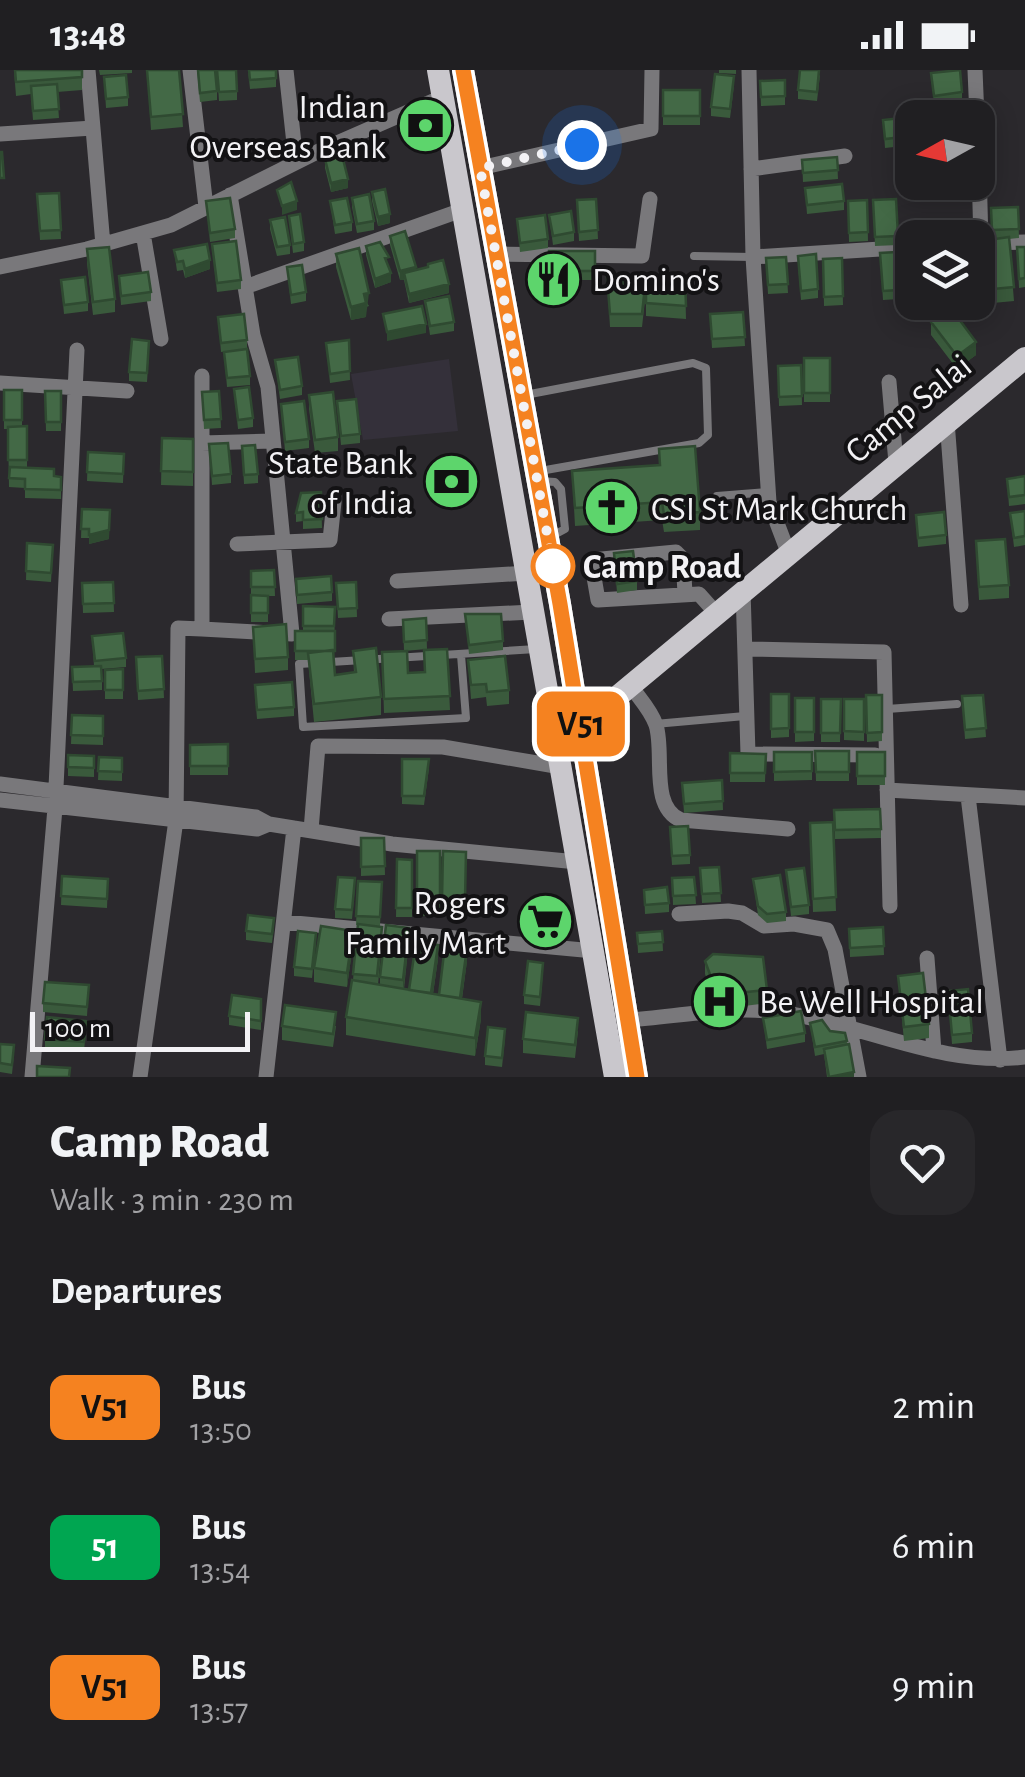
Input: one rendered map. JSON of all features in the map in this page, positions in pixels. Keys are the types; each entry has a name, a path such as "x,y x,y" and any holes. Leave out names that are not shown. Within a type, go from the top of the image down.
{"main road":[{"path":"438,70 615,1077"},
{"path":"463,70 582,726 638,1077"},
{"name":"Camp Salai","path":"554,732 582,726 1025,358"}],"street":[{"path":"88,70 103,245"},
{"path":"190,70 206,208"},
{"path":"286,70 296,162"},
{"path":"480,168 651,129 652,70"},
{"path":"748,70 753,257 768,492 788,552"},
{"path":"976,70 977,100"},
{"path":"0,267 143,233 206,208 296,162 442,98"},
{"path":"0,134 93,128"},
{"path":"751,169 845,156"},
{"path":"140,1077 176,814 178,628 292,634 270,411 230,195"},
{"path":"496,254 642,256 650,198"},
{"path":"245,287 462,210"},
{"path":"143,233 161,339"},
{"path":"995,243 1025,242"},
{"path":"753,257 895,248"},
{"path":"32,1077 56,800 77,350"},
{"path":"202,376 202,629"},
{"path":"0,382 127,390"},
{"path":"889,382 896,463"},
{"path":"270,411 288,408"},
{"path":"948,421 961,605"},
{"path":"202,443 274,441"},
{"path":"237,544 333,538 334,502"},
{"path":"596,599 591,560 676,552 682,559 685,594"},
{"path":"396,581 526,573"},
{"path":"744,590 748,754 888,755"},
{"path":"560,604 685,594 704,596 716,613"},
{"path":"389,618 532,612"},
{"path":"747,649 884,652 890,906"},
{"path":"630,685 655,724 663,802 670,814 681,820 788,830"},
{"path":"266,1077 284,922 318,746 443,747 561,767"},
{"path":"0,784 56,800"},
{"path":"887,790 1025,798"},
{"path":"968,796 976,891 1000,1060"},
{"path":"0,800 56,800 176,814 258,829 269,824 392,844 578,862"},
{"path":"678,914 742,912 764,926 812,925 827,930 836,949 846,1026 858,1077"},
{"path":"284,922 594,952"},
{"path":"926,958 934,1051"},
{"path":"629,1020 766,1011 846,1026 934,1051 1000,1060 1025,1057"}],"lane":[{"path":"694,256 753,257"},
{"path":"522,396 693,363 706,368 708,435 700,443 537,476"},
{"path":"718,496 768,492"},
{"path":"461,655 466,718 303,727 299,664 538,649"},
{"path":"887,710 958,704"},
{"path":"655,724 748,716"}],"shaded area":[{"path":"449,359 458,431 363,440 351,374"}],"building":[{"path":"15,70 82,70 82,77 16,82"},
{"path":"147,70 179,70 183,114 151,117"},
{"path":"198,70 215,70 217,91 200,93"},
{"path":"217,70 236,70 237,91 219,92"},
{"path":"249,70 276,70 276,78 250,80"},
{"path":"800,70 819,70 817,92 798,90"},
{"path":"960,70 962,92 934,96 931,73"},
{"path":"715,74 734,76 730,109 711,107"},
{"path":"126,75 128,97 106,99 104,77"},
{"path":"785,80 785,96 761,97 760,81"},
{"path":"57,84 59,109 33,111 31,86"},
{"path":"663,90 700,90 700,116 663,116"},
{"path":"895,119 895,138 885,139 883,120"},
{"path":"2,152 4,178 0,178"},
{"path":"342,155 348,179 331,183 325,159"},
{"path":"837,157 838,170 803,173 802,160"},
{"path":"291,182 297,201 282,206 277,190"},
{"path":"842,184 844,201 807,205 805,188"},
{"path":"385,189 390,214 378,217 372,192"},
{"path":"59,193 61,230 40,231 37,194"},
{"path":"369,194 374,221 357,224 352,198"},
{"path":"230,198 235,229 210,233 206,201"},
{"path":"347,198 352,222 335,225 330,201"},
{"path":"596,199 598,230 579,232 577,200"},
{"path":"867,200 868,232 849,233 848,201"},
{"path":"873,200 896,200 895,236 875,237"},
{"path":"1018,207 1019,229 995,230 991,208"},
{"path":"571,211 574,232 553,236 549,215"},
{"path":"300,214 304,242 293,244 289,216"},
{"path":"545,215 548,239 520,243 517,219"},
{"path":"285,217 290,245 277,247 270,220"},
{"path":"405,231 416,267 400,271 390,236"},
{"path":"1009,237 1014,287 995,289 995,239"},
{"path":"236,241 241,280 217,283 212,244"},
{"path":"380,242 389,257 385,258 391,273 375,279 366,246"},
{"path":"207,244 210,260 185,269 183,261 177,262 174,250"},
{"path":"109,247 115,299 93,302 87,249"},
{"path":"1017,247 1025,247 1025,278 1019,279"},
{"path":"359,248 369,293 364,294 366,303 351,307 336,254"},
{"path":"549,251 595,251 595,271 549,271"},
{"path":"895,252 895,290 883,291 880,253"},
{"path":"816,254 818,289 801,291 798,256"},
{"path":"786,257 788,284 768,285 766,258"},
{"path":"842,258 843,296 824,297 823,259"},
{"path":"443,260 449,284 409,294 404,273"},
{"path":"302,265 306,292 291,295 287,267"},
{"path":"148,272 151,292 121,296 119,276"},
{"path":"85,277 88,302 64,305 61,280"},
{"path":"607,277 646,277 642,314 610,314"},
{"path":"685,278 686,306 646,303 650,279"},
{"path":"449,296 454,322 430,326 425,301"},
{"path":"422,306 426,324 387,332 383,314"},
{"path":"743,312 745,337 712,339 710,314"},
{"path":"244,314 247,340 221,343 218,317"},
{"path":"960,320 976,342 957,356 931,322"},
{"path":"132,339 149,341 147,373 129,372"},
{"path":"349,340 350,371 330,374 326,343"},
{"path":"247,349 250,376 227,378 224,352"},
{"path":"298,357 302,386 280,390 275,360"},
{"path":"804,358 830,358 830,393 804,393"},
{"path":"801,365 802,396 779,397 778,366"},
{"path":"249,387 253,418 238,420 234,389"},
{"path":"4,390 22,390 22,420 4,420"},
{"path":"45,391 61,391 61,422 46,422"},
{"path":"219,391 221,419 204,420 202,392"},
{"path":"333,392 338,437 315,440 309,395"},
{"path":"356,399 360,434 341,436 337,401"},
{"path":"304,401 309,439 285,442 281,404"},
{"path":"27,426 27,460 8,460 8,427"},
{"path":"162,438 193,439 193,472 161,471"},
{"path":"228,443 231,474 212,476 209,444"},
{"path":"255,445 258,474 244,475 242,446"},
{"path":"695,446 700,512 664,515 662,502 575,508 572,471 660,465 659,449"},
{"path":"88,452 124,454 123,474 87,472"},
{"path":"10,467 54,469 54,476 61,477 61,490 25,489 25,479 9,478"},
{"path":"1025,476 1025,495 1009,497 1007,479"},
{"path":"321,492 322,519 303,520 303,512 296,513 301,493"},
{"path":"82,509 110,510 109,530 89,535 89,529 81,529"},
{"path":"1025,511 1025,536 1014,538 1010,513"},
{"path":"944,512 946,535 918,538 916,515"},
{"path":"1005,539 1009,585 979,587 976,541"},
{"path":"27,543 53,545 51,573 26,571"},
{"path":"633,551 637,581 617,584 614,553"},
{"path":"274,570 275,587 251,587 251,571"},
{"path":"331,576 332,592 297,595 296,579"},
{"path":"113,582 114,603 83,604 82,583"},
{"path":"356,582 357,608 338,609 336,583"},
{"path":"251,595 268,596 268,613 251,613"},
{"path":"303,606 335,607 334,626 303,626"},
{"path":"465,614 501,614 503,641 469,645"},
{"path":"426,618 427,640 404,642 403,620"},
{"path":"286,624 288,657 255,659 253,627"},
{"path":"295,631 335,631 335,651 295,651"},
{"path":"123,633 126,658 95,661 92,636"},
{"path":"376,648 381,697 314,704 308,653 333,650 335,675 356,672 353,651"},
{"path":"447,649 450,696 384,699 382,652 407,651 408,673 425,672 424,650"},
{"path":"162,656 164,689 138,691 136,657"},
{"path":"505,656 509,690 487,692 486,684 471,685 468,660"},
{"path":"101,666 102,681 73,682 72,667"},
{"path":"123,669 123,690 105,690 105,670"},
{"path":"292,682 294,707 257,710 255,685"},
{"path":"771,694 789,694 789,728 771,729"},
{"path":"866,695 882,695 882,732 867,733"},
{"path":"983,695 986,728 965,730 962,696"},
{"path":"795,698 814,698 814,732 795,732"},
{"path":"821,699 841,699 840,733 821,733"},
{"path":"844,699 864,699 864,732 844,731"},
{"path":"72,715 103,716 103,736 71,735"},
{"path":"228,744 228,766 190,766 190,745"},
{"path":"815,751 849,751 849,772 816,772"},
{"path":"774,752 812,752 812,771 774,772"},
{"path":"857,752 885,752 885,776 857,776"},
{"path":"730,753 766,754 765,773 730,773"},
{"path":"68,755 94,756 94,768 68,767"},
{"path":"99,757 122,758 122,772 98,771"},
{"path":"402,759 429,759 424,796 402,796"},
{"path":"722,780 723,801 684,804 682,783"},
{"path":"880,809 881,829 835,830 834,810"},
{"path":"833,822 836,897 813,899 810,823"},
{"path":"688,826 690,855 672,856 670,827"},
{"path":"361,838 384,838 385,866 361,867"},
{"path":"417,851 440,851 440,902 417,902"},
{"path":"443,851 466,852 465,900 442,899"},
{"path":"397,859 412,860 412,908 396,908"},
{"path":"719,867 721,893 702,894 700,868"},
{"path":"804,868 809,905 791,907 786,870"},
{"path":"780,875 786,912 767,914 758,906 753,879"},
{"path":"62,876 108,879 107,899 61,896"},
{"path":"338,877 355,878 352,910 335,909"},
{"path":"694,877 696,895 673,896 672,878"},
{"path":"358,881 382,882 380,917 356,916"},
{"path":"667,887 669,903 645,905 644,890"},
{"path":"248,915 274,918 272,934 246,931"},
{"path":"358,924 382,927 377,976 353,974"},
{"path":"386,925 409,928 403,980 380,977"},
{"path":"321,926 353,931 347,973 314,968"},
{"path":"883,927 884,946 850,948 849,929"},
{"path":"298,931 316,933 312,969 294,967"},
{"path":"662,931 663,942 638,944 637,933"},
{"path":"416,942 438,945 431,993 409,990"},
{"path":"445,945 467,948 460,998 439,995"},
{"path":"713,954 763,957 767,990 736,990 718,996 705,961"},
{"path":"528,961 543,963 540,997 524,995"},
{"path":"923,973 929,1024 904,1027 898,976"},
{"path":"352,980 481,1002 475,1038 346,1017"},
{"path":"45,982 89,985 87,1007 43,1003"},
{"path":"968,989 972,1033 952,1035 948,991"},
{"path":"232,995 261,999 261,1021 229,1016"},
{"path":"285,1005 336,1012 333,1034 282,1026"},
{"path":"801,1011 805,1033 767,1040 763,1018"},
{"path":"526,1012 578,1018 575,1045 523,1039"},
{"path":"47,1017 86,1021 84,1042 45,1039"},
{"path":"822,1020 830,1031 845,1033 847,1041 815,1047 810,1023"},
{"path":"488,1027 505,1029 502,1058 485,1056"},
{"path":"0,1044 14,1045 12,1065 0,1063"},
{"path":"849,1044 854,1072 829,1077 824,1049"},
{"path":"37,1066 70,1068 69,1077 37,1077"}],"bus line":[{"name":"V51","path":"463,70 582,726 637,1077"}],"place":[{"name":"Indian Overseas Bank","path":"425,126"},
{"name":"Domino's","path":"553,279"},
{"name":"State Bank of India","path":"452,482"},
{"name":"CSI St Mark Church","path":"612,508"},
{"name":"Camp Road","path":"553,566"},
{"name":"Rogers Family Mart","path":"545,922"},
{"name":"Be Well Hospital","path":"720,1001"}],"route":[{"path":"553,566 554,569 480,168 582,145"}]}
